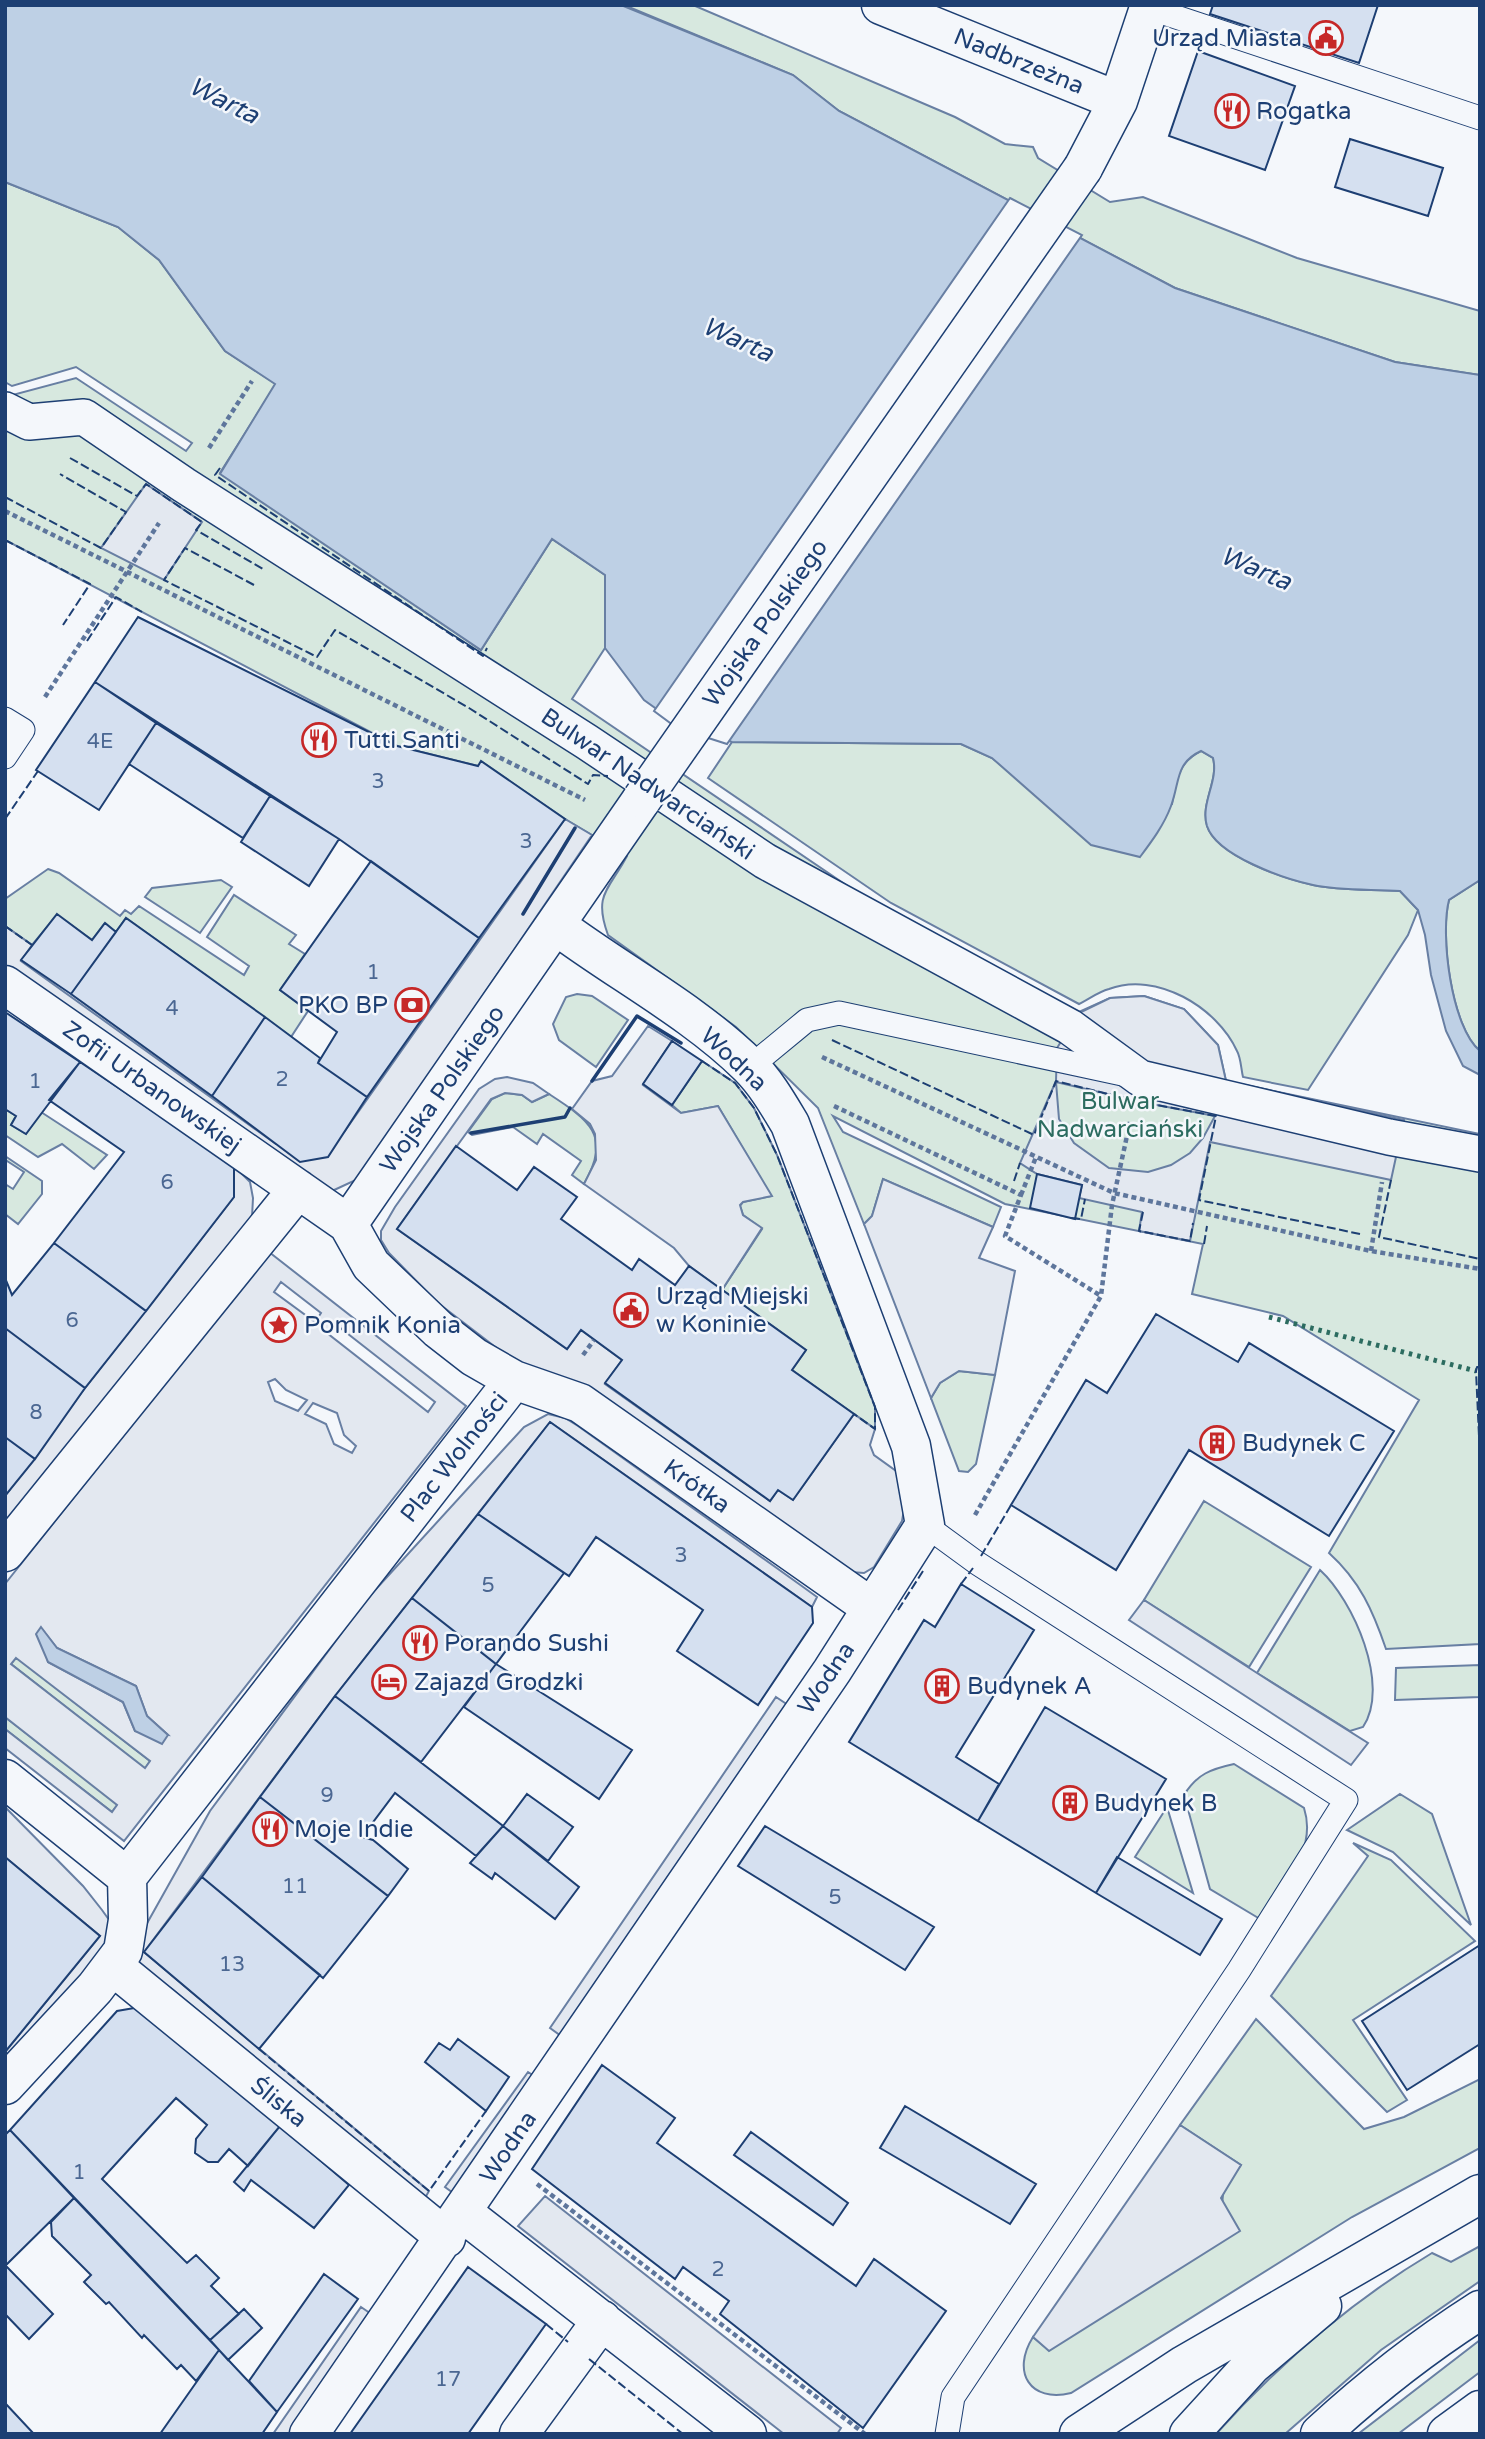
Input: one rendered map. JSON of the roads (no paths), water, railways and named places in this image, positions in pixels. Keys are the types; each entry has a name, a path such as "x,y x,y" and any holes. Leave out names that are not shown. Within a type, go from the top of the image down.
{"street":[{"name":"Nadbrzeżna","path":"881,5 1118,101"},
{"name":"Wojska Polskiego","path":"348,1224 1083,168 1118,101 1150,6"},
{"name":"Bulwar Nadwarciański","path":"5,410 29,422 84,417 195,492 587,742 765,861 1070,1027 1140,1078 1389,1138 1480,1154"},
{"name":"Wodna","path":"309,2434 454,2225 872,1608 925,1525 911,1446 789,1124 769,1090 750,1067 707,1031 557,926"},
{"name":"Zofii Urbanowskiej","path":"5,985 298,1189"},
{"name":"Plac Wolności","path":"127,1877 514,1380 474,1357 400,1295 371,1265 348,1224 298,1189"},
{"path":"5,1552 298,1189"},
{"name":"Krótka","path":"514,1380 580,1404 872,1608"},
{"path":"5,1779 127,1877 128,1920 123,1951 113,1966 5,2085"},
{"name":"Śliska","path":"113,1966 454,2225 602,2320 747,2434"},
{"path":"1080,2434 1184,2365 1480,2194"},
{"path":"1189,2434 1267,2352 1423,2226"},
{"path":"1320,2434 1391,2370 1480,2310"},
{"path":"519,2434 602,2320"},
{"path":"1447,2434 1480,2410"}],"lane":[{"path":"1150,6 1480,118"},
{"path":"5,757 14,724"},
{"path":"750,1067 781,1038 807,1020 839,1013 1140,1078"},
{"path":"925,1525 977,1563 1346,1800 1239,1970 953,2397 947,2434"}],"water":[{"name":"Warta","path":"5,5 621,5 793,75 839,111 1175,288 1395,362 1480,375 1480,880 1449,900 1446,935 1455,1002 1470,1039 1480,1051 1480,1075 1463,1066 1446,1031 1418,910 1400,891 1334,888 1301,882 1270,872 1224,847 1213,837 1207,826 1205,817 1214,767 1213,758 1201,751 1182,767 1168,813 1140,857 1091,845 992,758 961,744 732,742 679,725 644,700 605,648 605,575 552,539 481,650 220,474 275,384 225,351 159,260 118,227 5,182"},
{"path":"41,1627 57,1648 136,1686 147,1716 168,1735 162,1744 135,1731 123,1702 48,1662 36,1634"}],"place":[{"name":"Urząd Miasta","path":"1326,38"},
{"name":"Rogatka","path":"1232,111"},
{"name":"Tutti Santi","path":"319,740"},
{"name":"PKO BP","path":"412,1005"},
{"name":"Urząd Miejski w Koninie","path":"631,1310"},
{"name":"Pomnik Konia","path":"279,1325"},
{"name":"Budynek C","path":"1217,1443"},
{"name":"Porando Sushi","path":"420,1643"},
{"name":"Zajazd Grodzki","path":"389,1682"},
{"name":"Budynek A","path":"942,1686"},
{"name":"Budynek B","path":"1070,1803"},
{"name":"Moje Indie","path":"270,1829"}]}
